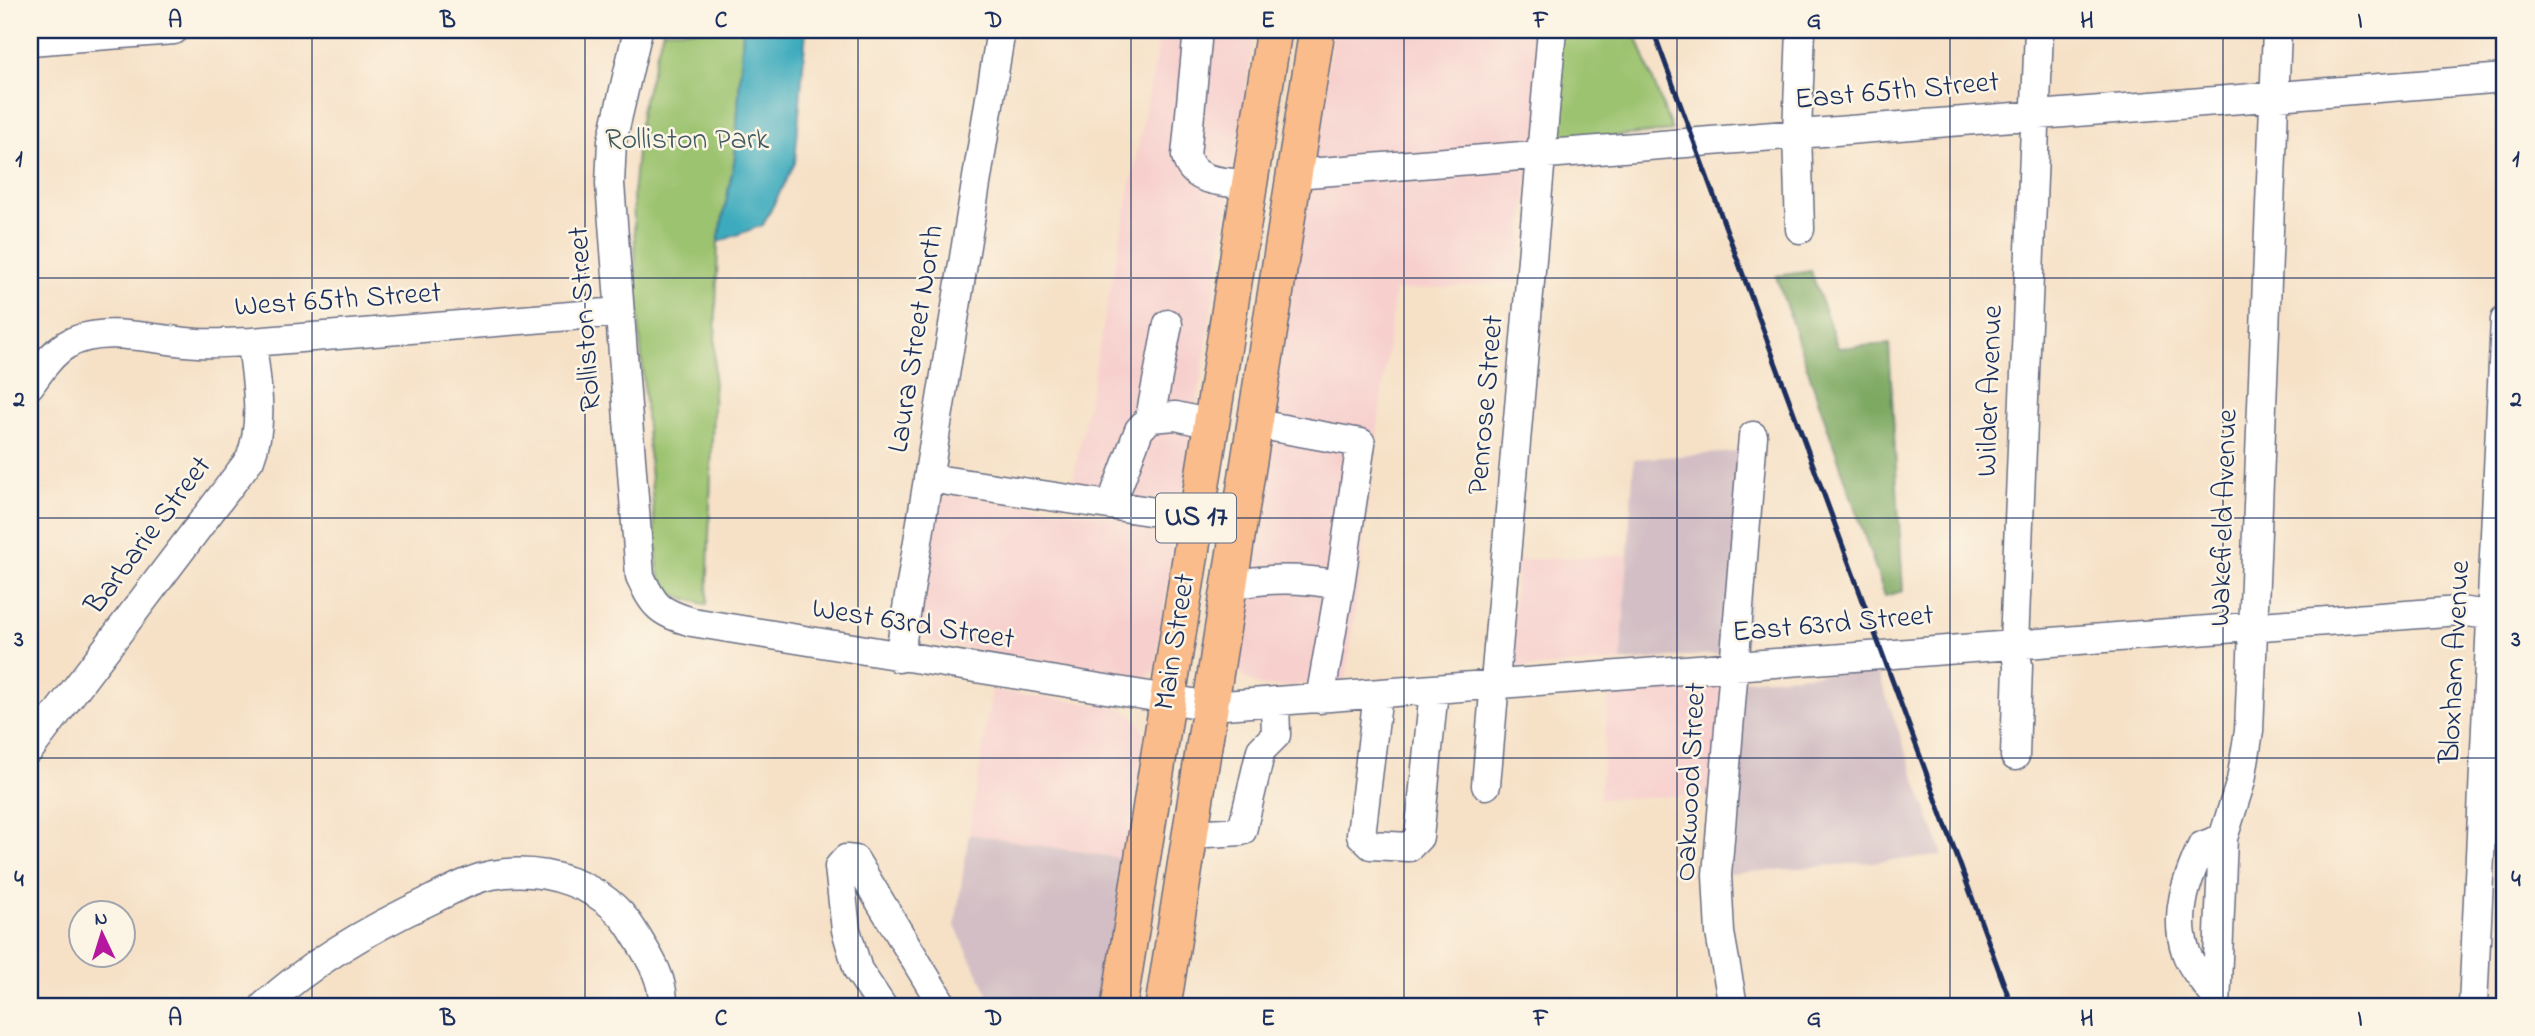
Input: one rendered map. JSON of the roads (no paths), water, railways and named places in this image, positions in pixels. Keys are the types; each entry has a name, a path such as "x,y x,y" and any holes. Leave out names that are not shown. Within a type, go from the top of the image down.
{"main road":[{"name":"Main Street","path":"1119,1006 1274,30"},
{"path":"1295,174 1285,162 1280,146 1296,30"},
{"name":"Main Street","path":"1163,1006 1317,30"}],"street":[{"path":"30,41 174,30"},
{"name":"Rolliston Street","path":"638,30 612,141 610,184 637,551 640,576 653,604"},
{"name":"Laura Street North","path":"899,658 1000,30"},
{"path":"1198,30 1186,156 1189,167 1199,177 1249,185"},
{"name":"Penrose Street","path":"1486,785 1552,30"},
{"path":"1800,229 1797,133 1801,30"},
{"name":"Wilder Avenue","path":"2015,755 2018,665 2014,643 2039,30"},
{"name":"Wakefield Avenue","path":"2216,1002 2223,838 2241,781 2249,731 2277,30"},
{"name":"East 65th Street","path":"1295,174 2505,78"},
{"name":"West 65th Street","path":"30,385 49,358 64,346 82,338 106,334 199,343 252,342 619,312"},
{"name":"Bloxham Avenue","path":"2473,1006 2498,616 2505,320"},
{"path":"1111,505 1139,430 1150,418 1168,324"},
{"name":"Barbarie Street","path":"30,749 250,460 258,439 260,416 252,342"},
{"path":"1150,418 1176,416 1211,424"},
{"path":"1255,424 1361,443 1320,699"},
{"name":"Oakwood Street","path":"1733,1006 1720,933 1717,875 1753,436"},
{"path":"928,478 1196,518"},
{"path":"1230,586 1260,579 1307,579 1340,585"},
{"name":"West 63rd Street","path":"653,604 670,615 692,622 1167,701"},
{"name":"East 63rd Street","path":"1167,701 1211,706 1275,702 2255,625 2459,611 2498,616"},
{"path":"1378,694 1361,835 1371,845 1409,847 1419,837 1434,690"},
{"path":"1191,834 1242,831 1261,750 1276,735 1275,702"},
{"path":"2216,1002 2186,953 2180,921 2185,883 2202,846 2223,838"},
{"path":"882,1006 858,970 846,930 839,867 846,859 855,860 943,1006"},
{"path":"264,1006 329,956 412,909 468,882 500,874 533,872 584,887 623,915 658,971 663,1006"}],"water":[{"path":"743,30 806,30 795,163 763,225 718,242 735,157"}],"railway":[{"path":"1653,30 2012,1006"}],"park label":[{"name":"Rolliston Park","path":"687,141"}]}
